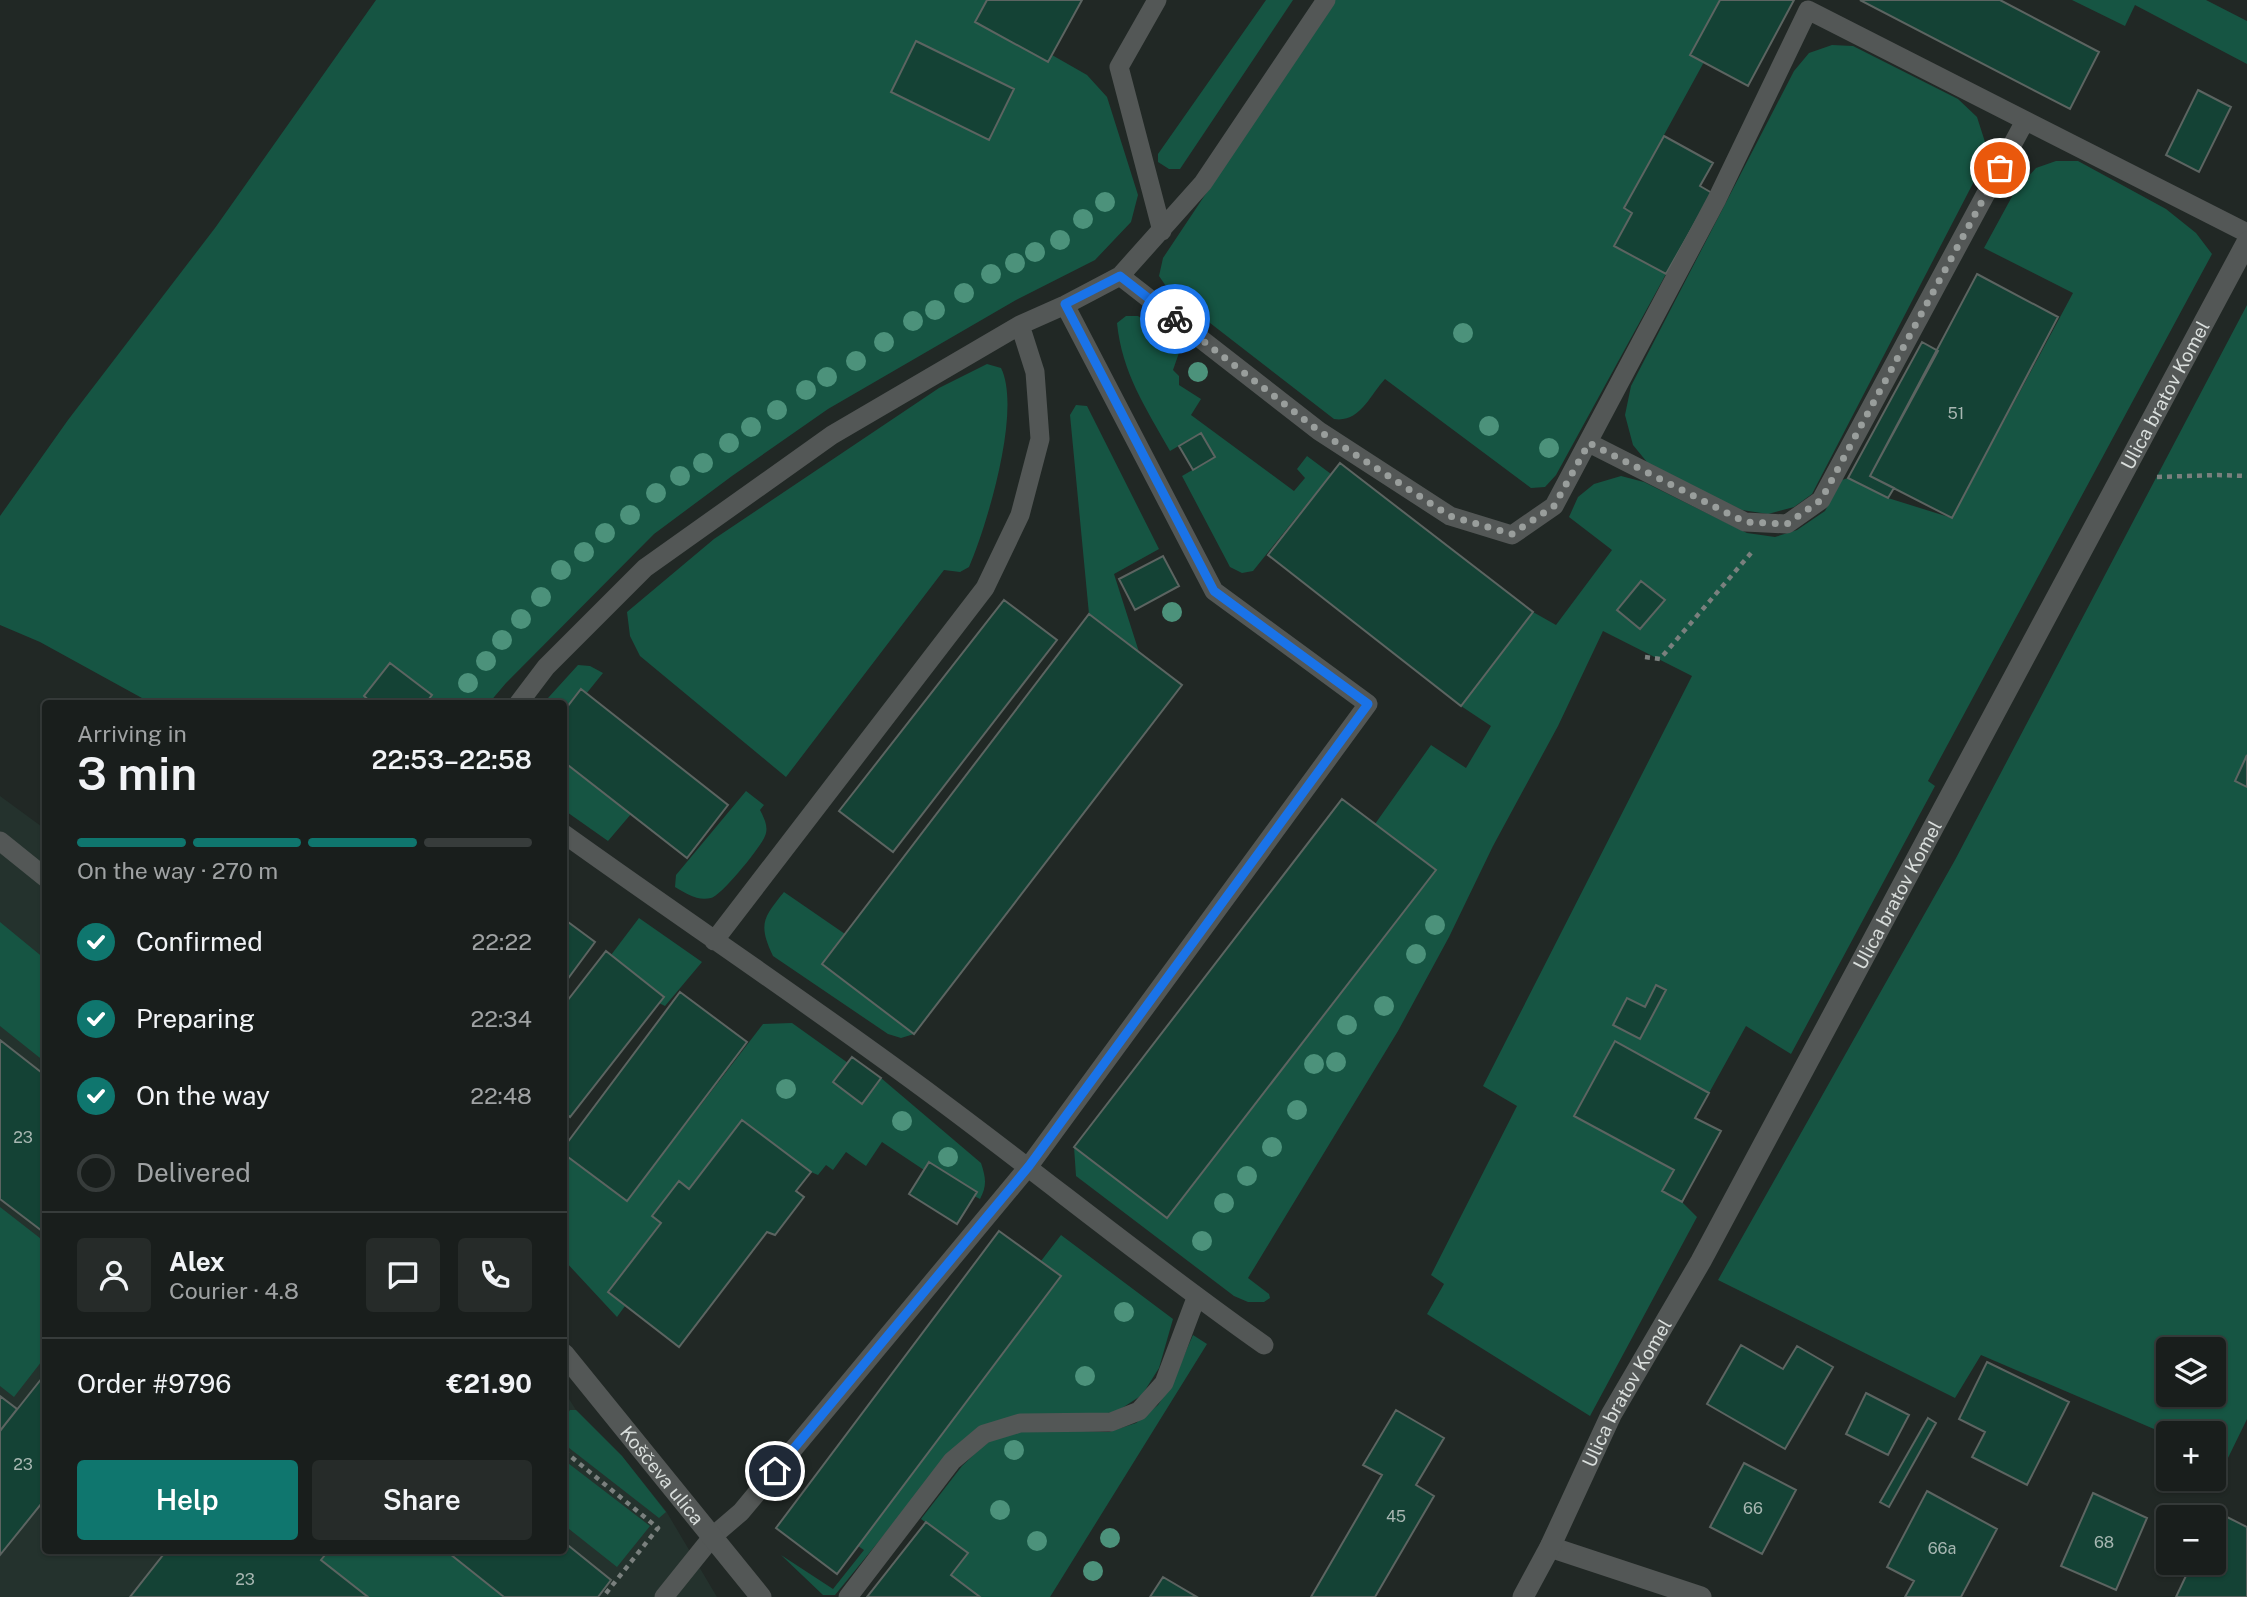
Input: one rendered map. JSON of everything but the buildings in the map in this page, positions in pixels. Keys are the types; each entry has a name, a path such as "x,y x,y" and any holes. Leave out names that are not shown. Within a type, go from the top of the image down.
{"street":[{"name":"Ulica bratov Komel","path":"1522,1597 1550,1547 1611,1415 1701,1261 2247,242"},
{"name":"Koščeva ulica","path":"567,1358 761,1597"},
{"path":"1550,1547 1701,1597"}],"lane":[{"path":"1157,0 1119,67 1162,231"},
{"path":"521,700 546,667 645,568 832,435 1020,325 1120,276 1203,183 1326,0"},
{"path":"1120,276 1319,431 1450,516 1512,534 1554,506 1717,199 1808,10 2247,233"},
{"path":"1589,443 1745,522 1787,524 1821,500 2025,121"},
{"path":"664,1597 713,1536 741,1511 1029,1166 1368,704 1214,591 1065,304"},
{"path":"714,941 985,588 1020,515 1040,439 1035,372 1020,325"},
{"path":"567,836 886,1060 1029,1166 1196,1298 1264,1345"},
{"path":"0,841 42,875"},
{"path":"848,1597 952,1461 984,1434 1020,1423 1111,1422 1139,1411 1164,1383 1196,1298"}],"path":[{"path":"2121,478 2247,476"},
{"path":"1645,657 1660,659 1765,537 1770,523"},
{"path":"567,1453 657,1528 603,1597"}],"shaded area":[{"path":"0,796 42,827 42,1554 567,1554 567,1396 576,1410 622,1456 666,1511 717,1597 0,1597"}],"green space":[{"path":"376,0 987,0 976,22 1048,62 1052,55 1087,75 1107,97 1138,195 1131,222 1095,260 1016,300 828,409 654,534 492,700 428,700 387,666 363,700 146,700 40,642 0,625 0,516 68,420 215,228"},
{"path":"1266,0 1293,0 1180,169 1169,169 1158,162 1158,154"},
{"path":"1335,0 1720,0 1691,55 1704,62 1624,208 1632,213 1615,246 1666,274 1556,475 1545,487 1531,488 1385,379 1358,412 1351,417 1334,419 1170,292 1159,276 1163,258"},
{"path":"2072,0 2206,0 2247,21 2247,64 2135,5 2125,26"},
{"path":"1832,45 1853,46 1958,99 1977,117 1985,142 1983,164 1812,494 1794,507 1768,514 1742,510 1651,467 1633,445 1625,415 1631,386 1794,71 1809,53"},
{"path":"2056,161 2078,161 2166,209 2196,233 2212,254 1928,781 1935,786 1791,1054 1746,1026 1709,1093 1615,1042 1575,1116 1674,1170 1662,1191 1682,1202 1697,1217 1590,1416 1427,1314 1444,1284 1431,1275 1517,1106 1483,1086 1692,676 1603,631 1558,726 1398,1031 1248,1278 1269,1294 1270,1298 1264,1302 1248,1302 1234,1296 1076,1176 1074,1147 1168,1217 1435,870 1375,824 1431,745 1466,768 1491,726 1461,706 1533,612 1556,625 1612,550 1569,517 1578,497 1594,484 1621,476 1644,482 1747,533 1775,537 1797,530 1825,511 1842,480 1848,478 1888,498 1952,518 2073,293 1984,248 2015,191 2036,168"},
{"path":"2247,305 2247,1419 2227,1460 2226,1421 2156,1421 2156,1430 1981,1355 1955,1398 1718,1280 1955,860"},
{"path":"1126,316 1138,316 1181,347 1173,370 1179,376 1179,385 1201,399 1191,415 1294,491 1305,478 1297,469 1307,456 1331,474 1253,571 1242,573 1230,567 1182,476 1215,457 1201,433 1170,451 1136,390 1124,358 1117,323"},
{"path":"987,364 1001,368 1006,387 1005,438 993,497 969,567 960,572 944,570 786,777 640,656 630,636 627,612 714,539 939,388"},
{"path":"1076,405 1087,406 1159,549 1114,574 1139,652 1089,614 1070,415"},
{"path":"578,665 590,666 603,673 586,694 580,690 567,707 567,700 548,698"},
{"path":"567,765 631,814 608,841 567,812"},
{"path":"746,791 764,805 760,810 766,823 762,842 731,880 711,898 697,898 675,887 676,875"},
{"path":"784,892 845,934 822,964 914,1034 901,1038 888,1034 773,956 765,936 765,922 771,908"},
{"path":"639,918 702,962 665,1006 659,1003 664,996 611,955"},
{"path":"0,922 42,957 42,1060 0,1026"},
{"path":"792,1023 848,1063 833,1082 862,1104 881,1078 981,1163 985,1182 980,1199 924,1170 882,1142 866,1166 846,1152 833,1170 826,1165 818,1175 742,1120 689,1189 679,1181 653,1215 661,1223 608,1292 625,1306 617,1317 567,1263 567,1157 627,1201 763,1024"},
{"path":"0,1207 42,1240 42,1361 14,1397 0,1386"},
{"path":"1061,1235 1173,1319 1159,1368 1142,1395 1116,1412 1083,1416 1028,1414 950,1454 835,1595 823,1595 781,1555 833,1589 864,1550 858,1546 1060,1276 1041,1261"},
{"path":"1193,1335 1207,1344 1050,1597 980,1597 951,1575 968,1553 921,1519 962,1466 987,1442 1023,1429 1109,1432 1136,1423 1158,1405 1171,1385"},
{"path":"570,1410 576,1410 622,1456 666,1512 659,1518 567,1446 567,1414"},
{"path":"567,1462 650,1526 617,1567 567,1527"},
{"path":"326,1554 449,1554 504,1597 368,1597 321,1560"}],"way so far":[{"path":"1175,319 1319,431 1450,516 1512,534 1554,506 1589,443 1745,522 1787,524 1821,500 2000,168"}],"route":[{"path":"775,1471 1029,1166 1368,704 1214,591 1065,304 1120,276 1175,319"}]}
